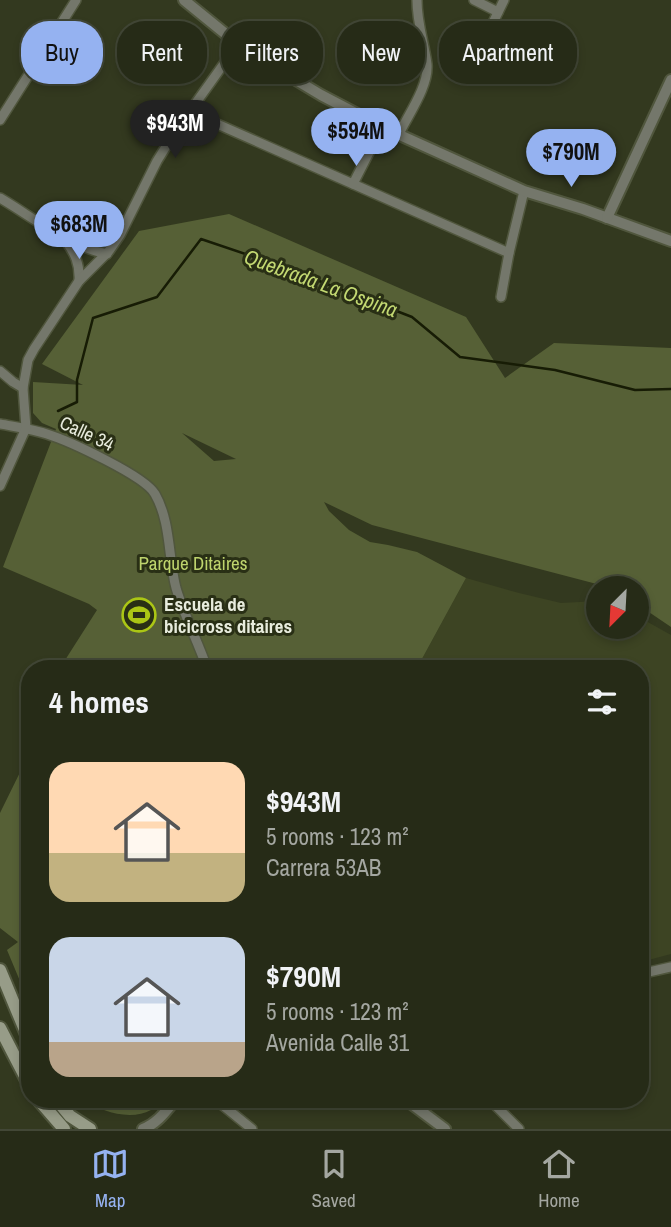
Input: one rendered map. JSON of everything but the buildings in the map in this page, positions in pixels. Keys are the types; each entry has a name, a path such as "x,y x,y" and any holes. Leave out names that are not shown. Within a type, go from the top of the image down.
{"main road":[{"path":"0,970 21,1020"},
{"path":"0,1028 21,1069"},
{"path":"46,1108 64,1129"},
{"path":"63,1108 70,1116 90,1129"}],"street":[{"path":"0,120 76,0"},
{"path":"184,0 221,30"},
{"path":"399,134 423,87 426,75 427,65 417,17 417,0"},
{"path":"474,0 498,12"},
{"path":"494,21 504,0"},
{"path":"0,486 26,428 23,388 26,369 34,349 79,281 107,254 157,161 221,68"},
{"path":"607,218 671,80"},
{"path":"303,84 383,127 524,191 671,241"},
{"path":"190,112 509,253"},
{"path":"354,184 383,127"},
{"path":"501,297 524,191"},
{"path":"0,198 62,236 107,254"},
{"path":"62,236 78,261 79,281"},
{"path":"11,381 26,369"},
{"path":"0,371 23,388"},
{"name":"Calle 34","path":"0,424 51,435 112,464 153,491 165,520 176,588 204,660"},
{"path":"649,972 671,967"},
{"path":"143,1129 149,1127 169,1108"},
{"path":"159,1129 169,1108"},
{"path":"226,1108 252,1129"},
{"path":"417,1108 445,1129"},
{"path":"498,1108 519,1129"}],"shaded area":[{"path":"466,578 561,603 586,602 586,639 649,639 649,623 671,635 671,954 649,960 649,660 421,660"}],"green space":[{"name":"Parque Ditaires","path":"229,214 466,317 505,378 554,343 671,348 671,627 649,612 649,576 586,576 586,581 372,525 324,502 329,511 349,530 370,542 417,552 466,578 421,660 65,660 97,610 89,604 3,567 56,429 42,423 33,413 33,382 83,385 42,364 139,231","holes":["182,433 236,459 214,461"]},
{"path":"21,770 21,983 7,950 18,942 0,928 0,813"},
{"path":"98,1108 153,1108 134,1115"}],"waterway":[{"name":"Quebrada La Ospina","path":"58,411 77,402 77,380 93,318 157,297 201,239 278,265 412,317 460,357 555,370 635,390 671,389"}],"place":[{"name":"Escuela de bicicross ditaires","path":"139,615"}]}
